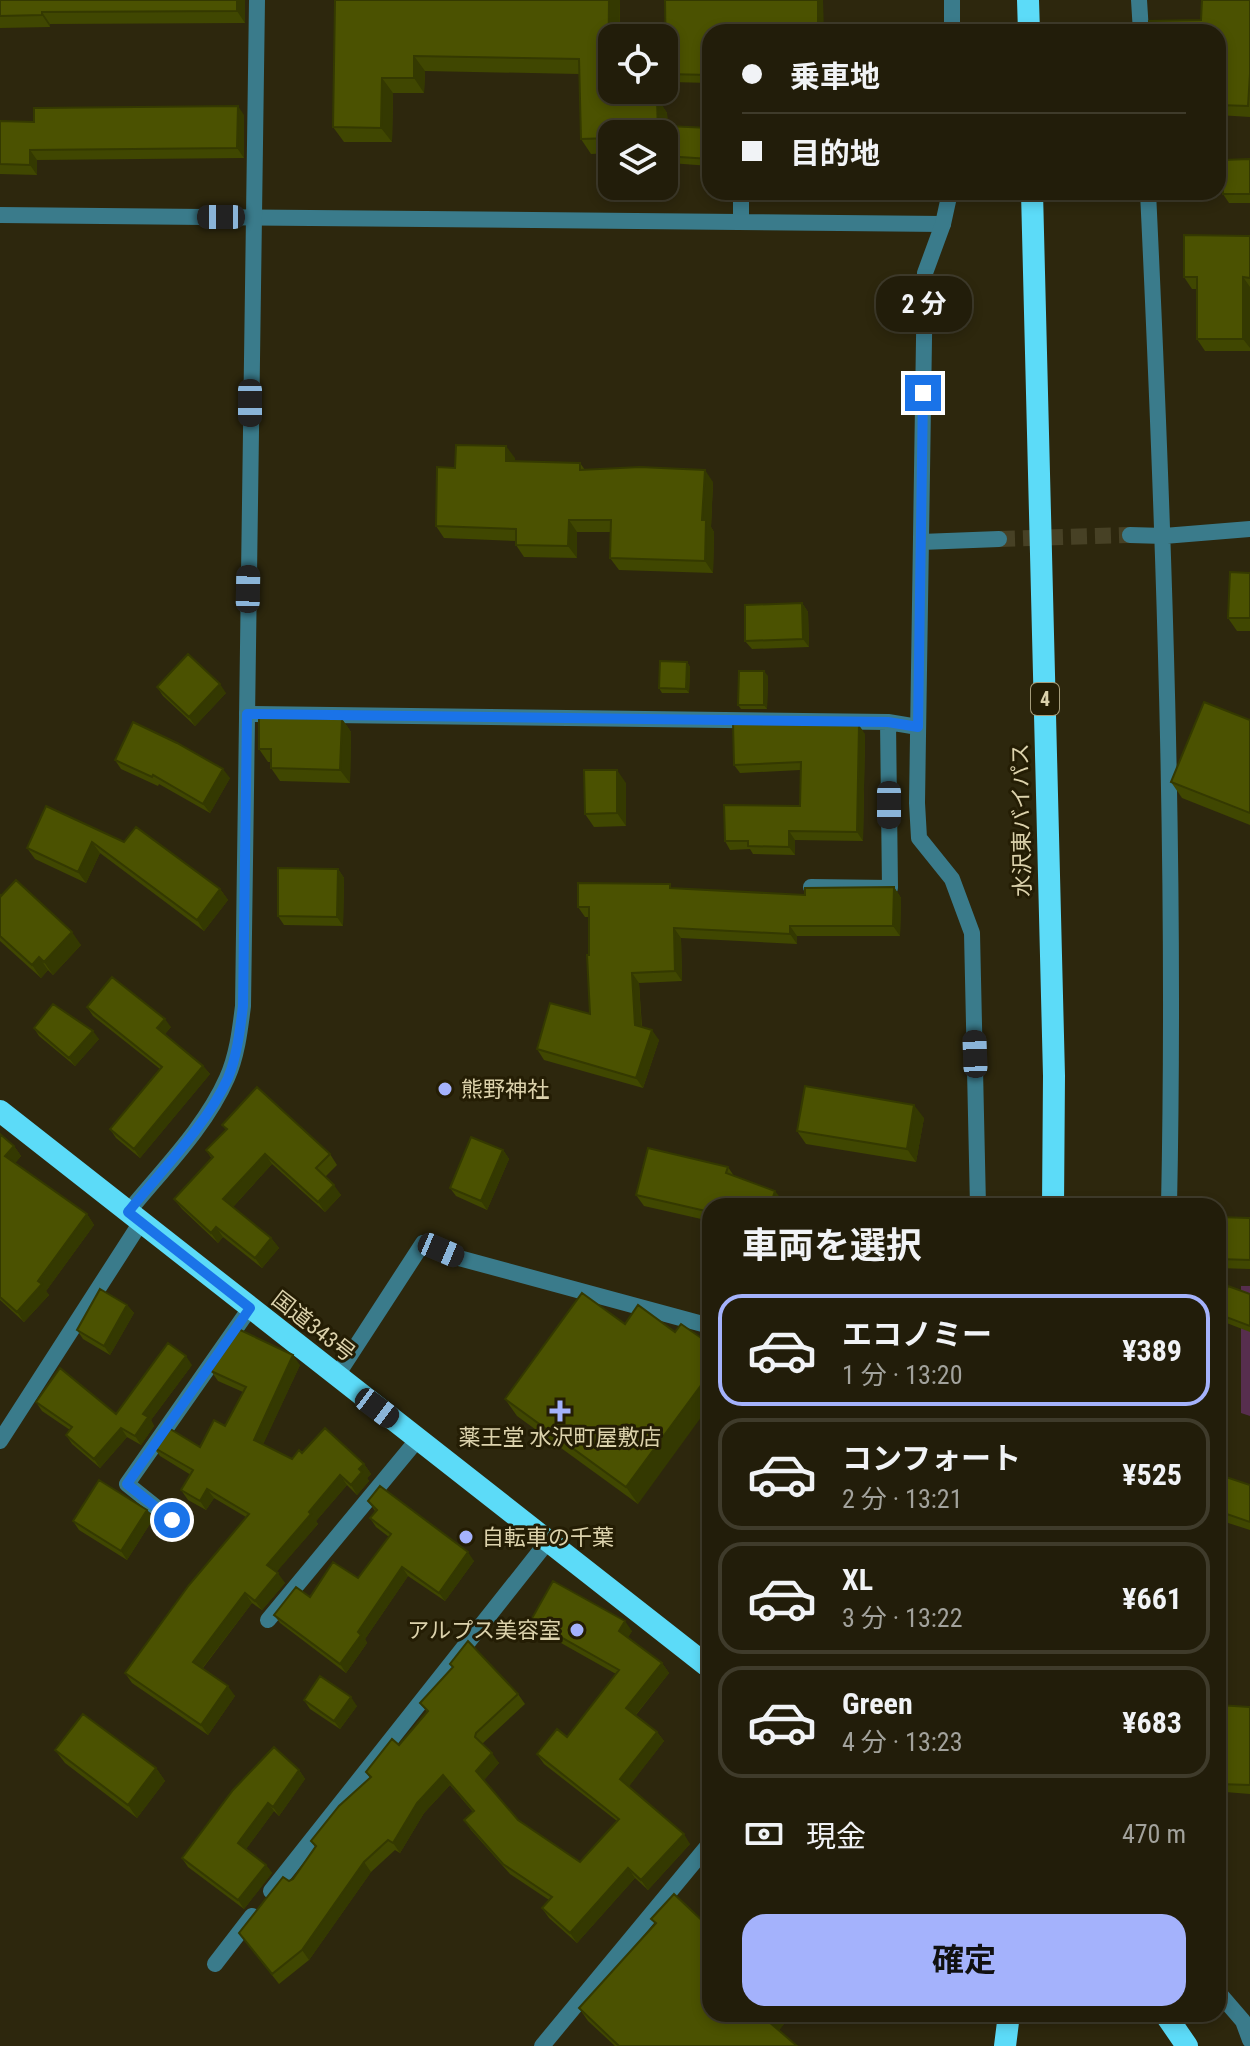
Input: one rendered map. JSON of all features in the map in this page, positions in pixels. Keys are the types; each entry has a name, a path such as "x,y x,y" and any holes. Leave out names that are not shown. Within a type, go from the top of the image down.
{"highway":[{"path":"1028,0 1029,24"},
{"name":"水沢東バイパス","path":"1032,200 1054,1076 1053,1198"},
{"name":"国道343号","path":"0,1111 702,1662"},
{"path":"1005,2046 1008,2022"},
{"path":"1170,2022 1187,2046"}],"street":[{"path":"0,1441 134,1217 228,1078 239,1037 243,1006 257,0"},
{"path":"952,0 952,24"},
{"path":"1139,0 1140,24"},
{"path":"741,200 741,222"},
{"path":"948,200 925,273 919,838 952,879 972,933 978,1198"},
{"path":"1148,200 1164,536 1170,931 1169,1198"},
{"path":"0,215 943,224"},
{"path":"1130,535 1164,536 1250,529"},
{"path":"921,542 999,539"},
{"path":"247,714 888,722 918,727"},
{"path":"811,887 890,888 888,722"},
{"path":"336,1377 423,1243 459,1258 702,1324"},
{"path":"172,1520 127,1484 250,1308"},
{"path":"268,1620 418,1439"},
{"path":"215,1964 548,1541"},
{"path":"542,2046 702,1853"},
{"path":"1226,2001 1243,2021 1250,2040"}],"shaded area":[{"path":"1241,1286 1250,1286 1250,1416 1241,1413"}],"building":[{"path":"0,0 237,0 237,11 42,12 42,15 0,16"},
{"path":"335,0 609,0 609,24 598,24 598,104 657,104 658,120 598,120 598,138 581,139 579,59 414,56 414,78 382,78 381,128 333,127"},
{"path":"665,0 818,0 818,24 702,24 702,75 678,74 678,24 665,24"},
{"path":"1202,0 1250,0 1248,106 1226,105 1226,24 1149,24 1149,21 1201,20"},
{"path":"238,106 237,148 30,150 30,165 0,164 0,121 34,122 34,108"},
{"path":"678,127 702,128 702,158 678,157"},
{"path":"1250,159 1250,194 1226,194 1226,160"},
{"path":"1184,235 1250,236 1250,278 1243,277 1243,339 1197,339 1197,277 1184,277"},
{"path":"456,445 506,446 506,461 580,463 580,470 640,467 705,470 702,520 706,520 705,561 610,558 611,520 569,520 568,546 516,545 516,529 436,526 437,467 455,468"},
{"path":"1230,572 1250,573 1250,618 1228,618"},
{"path":"802,603 803,639 745,641 745,605"},
{"path":"188,654 220,684 189,717 157,687"},
{"path":"660,661 687,662 686,689 659,688"},
{"path":"739,671 764,671 764,705 738,705"},
{"path":"1204,702 1250,720 1250,813 1171,782"},
{"path":"259,717 342,719 340,770 271,768 271,749 259,749"},
{"path":"133,722 223,769 203,804 153,775 115,760"},
{"path":"733,723 859,725 857,832 789,831 789,847 748,846 748,841 725,841 724,805 800,806 801,762 734,765"},
{"path":"584,770 617,770 617,813 585,814"},
{"path":"46,806 124,842 136,827 220,889 197,920 92,842 78,872 27,848"},
{"path":"278,868 338,869 337,917 278,916"},
{"path":"16,880 72,932 44,962 39,957 32,965 0,936 0,895"},
{"path":"578,883 670,884 670,888 805,895 805,888 894,887 893,926 790,926 790,934 674,928 675,971 632,973 635,1025 652,1030 636,1078 537,1049 550,1003 590,1014 587,955 589,907 578,907"},
{"path":"112,977 165,1019 157,1028 203,1066 134,1149 110,1129 162,1067 87,1007"},
{"path":"53,1004 93,1031 69,1058 34,1028"},
{"path":"805,1086 914,1105 907,1149 797,1131"},
{"path":"257,1087 330,1154 316,1168 334,1185 318,1202 265,1154 223,1199 271,1238 255,1258 216,1227 211,1233 174,1199 213,1157 206,1150 227,1129 222,1125"},
{"path":"0,1134 14,1146 5,1156 87,1214 38,1281 42,1284 17,1312 0,1297"},
{"path":"471,1137 503,1150 481,1201 450,1188"},
{"path":"648,1148 728,1167 726,1173 775,1191 773,1198 702,1198 702,1210 636,1195"},
{"path":"1226,1217 1250,1218 1250,1260 1226,1259"},
{"path":"1228,1286 1250,1294 1250,1326 1226,1317"},
{"path":"100,1289 127,1305 104,1346 77,1330"},
{"path":"582,1293 625,1324 638,1305 675,1332 681,1324 702,1338 702,1384 626,1487 505,1399"},
{"path":"236,1328 293,1355 254,1440 292,1459 299,1450 302,1453 325,1428 364,1464 359,1469 362,1472 351,1485 340,1475 267,1565 278,1573 255,1601 245,1593 193,1662 228,1686 201,1725 125,1673 189,1585 249,1514 207,1489 200,1501 181,1490 193,1470 153,1447 167,1427 200,1447 214,1420 225,1426 246,1387 211,1371 222,1347"},
{"path":"168,1343 186,1356 143,1414 148,1417 135,1436 121,1428 94,1459 66,1435 72,1427 36,1402 60,1368 116,1414"},
{"path":"1226,1477 1250,1485 1250,1522 1226,1514"},
{"path":"99,1480 147,1510 121,1551 73,1521"},
{"path":"380,1486 468,1552 439,1593 402,1567 340,1664 274,1615 296,1587 310,1597 333,1562 358,1578 391,1534 370,1518 377,1510 368,1501"},
{"path":"553,1581 625,1621 619,1631 662,1663 626,1708 657,1732 620,1779 684,1834 641,1880 628,1868 570,1933 542,1908 552,1897 503,1864 464,1820 474,1811 443,1775 417,1803 393,1843 388,1840 364,1862 302,1950 272,1974 239,1933 283,1877 289,1881 293,1879 316,1846 311,1841 339,1806 371,1777 366,1772 392,1739 399,1745 428,1711 420,1703 453,1667 450,1664 468,1641 518,1694 476,1733 475,1737 492,1753 476,1771 518,1820 580,1862 619,1819 537,1754 557,1729 567,1737 619,1670 531,1620"},
{"path":"320,1676 351,1697 334,1721 304,1700"},
{"path":"1226,1706 1250,1707 1250,1785 1226,1784"},
{"path":"83,1714 156,1768 128,1805 55,1750"},
{"path":"274,1747 299,1770 273,1807 268,1803 238,1843 266,1865 238,1900 182,1858 233,1790"},
{"path":"674,1894 702,1920 702,2022 769,2022 797,2046 619,2046 579,2008 656,1923 651,1919"}],"tunnel":[{"path":"999,539 1130,535"}],"place":[{"name":"熊野神社","path":"445,1089"},
{"name":"薬王堂 水沢町屋敷店","path":"560,1411"},
{"name":"自転車の千葉","path":"466,1537"},
{"name":"アルプス美容室","path":"577,1630"}],"route":[{"path":"172,1520 127,1484 250,1308 128,1212 203,1119 228,1078 239,1037 243,1006 247,714 888,722 918,727 923,393"}]}
